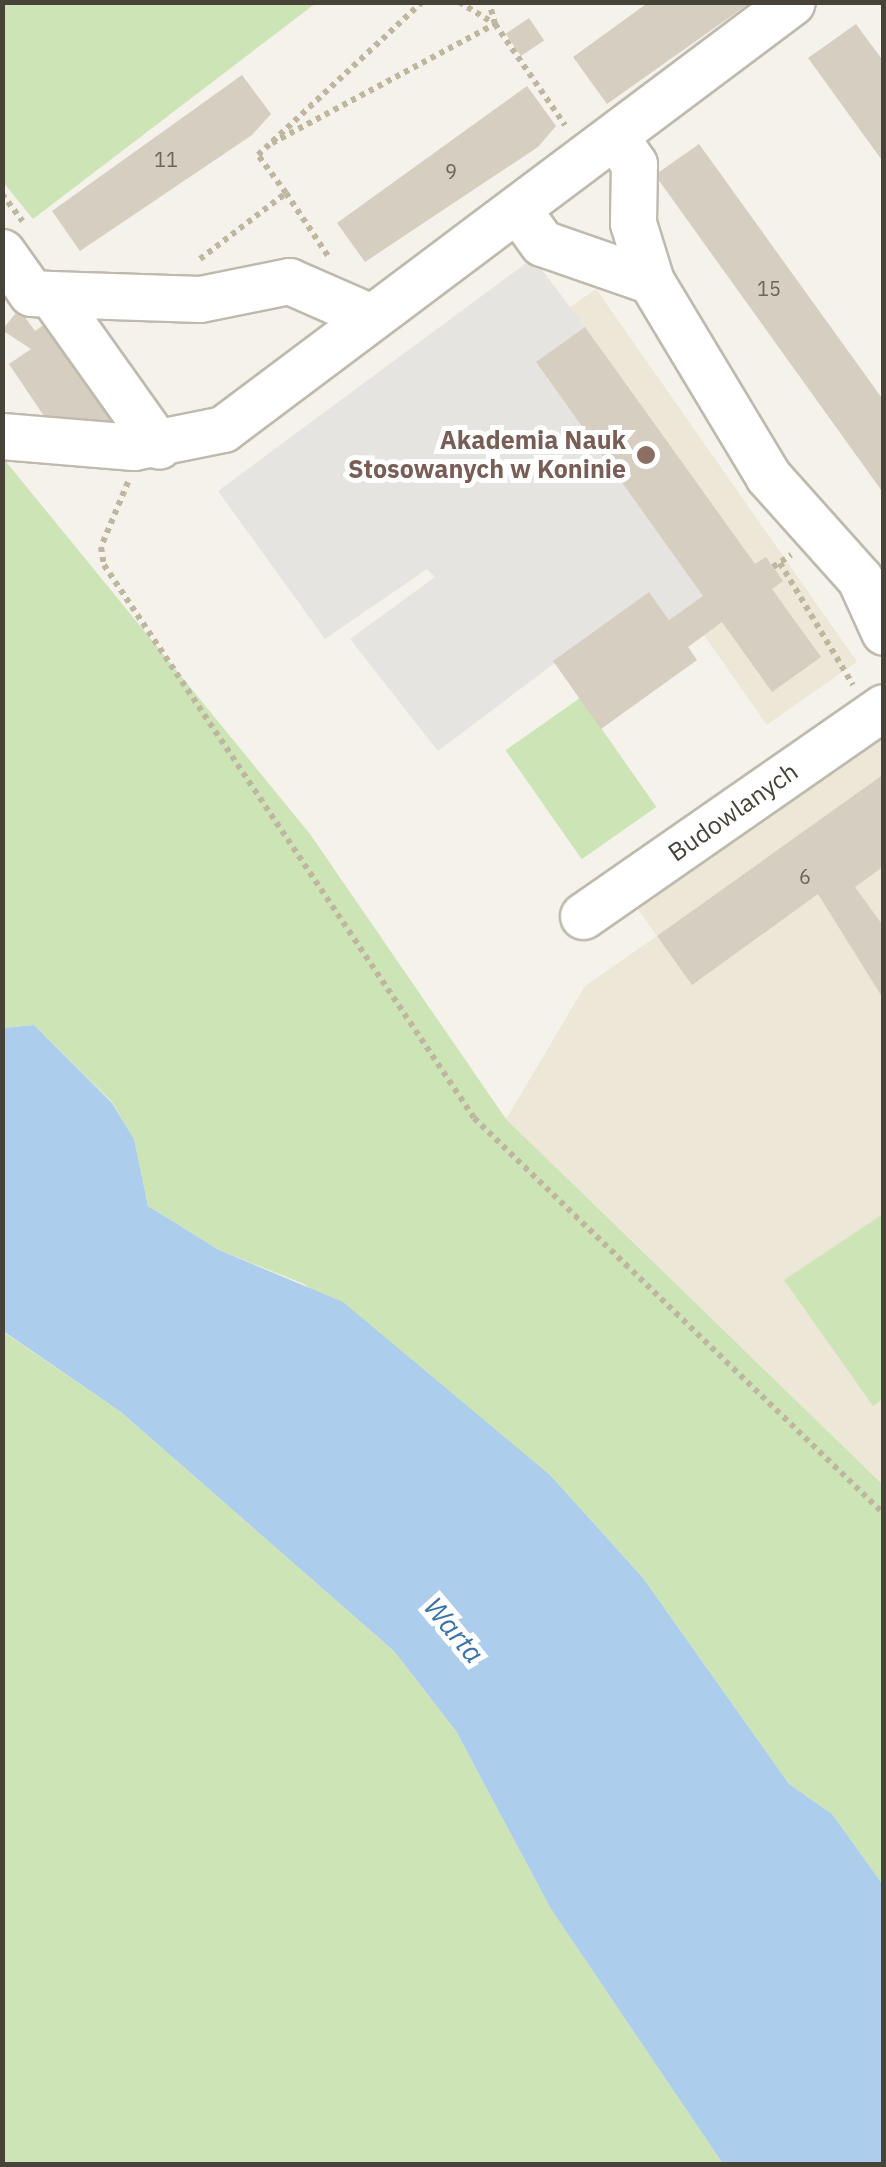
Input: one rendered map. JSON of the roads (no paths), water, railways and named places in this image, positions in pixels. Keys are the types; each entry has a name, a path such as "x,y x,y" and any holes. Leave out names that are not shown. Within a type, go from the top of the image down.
{"street":[{"path":"2,436 146,447 223,429 792,2"},
{"path":"616,136 634,164 633,223 651,281 768,476 872,587 884,632"},
{"path":"518,210 542,243 651,281"},
{"path":"19,245 31,294 200,299 290,280 371,317"},
{"path":"51,294 146,447"},
{"name":"Budowlanych","path":"583,916 871,700"}],"water":[{"name":"Warta","path":"34,1025 112,1103 134,1139 148,1206 219,1250 343,1302 551,1476 643,1578 789,1784 832,1814 883,1885 883,2164 723,2164 551,1909 456,1731 394,1651 121,1412 3,1331 3,1028"}],"place":[{"name":"Akademia Nauk Stosowanych w Koninie","path":"646,455"}]}
